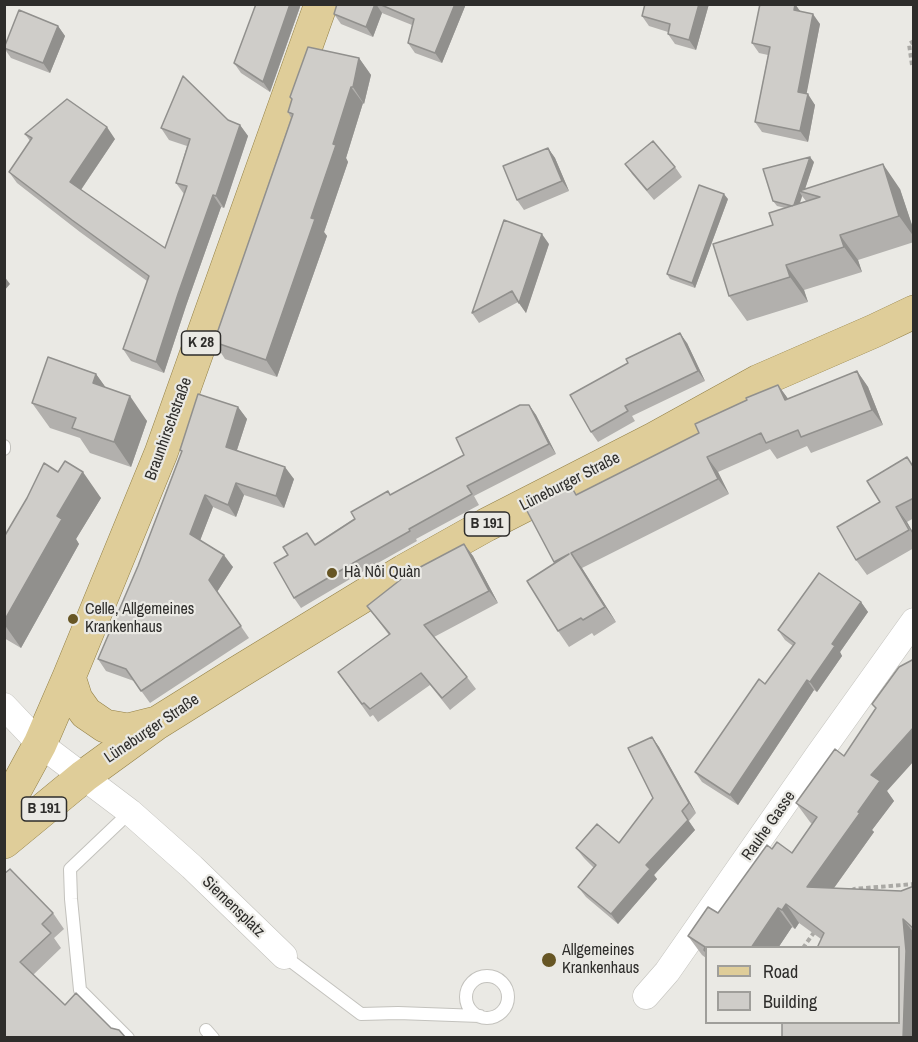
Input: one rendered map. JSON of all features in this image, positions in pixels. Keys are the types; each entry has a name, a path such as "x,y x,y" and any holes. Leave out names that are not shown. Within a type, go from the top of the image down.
{"main road":[{"name":"Braunhirschstraße","path":"4,810 40,744 162,453 321,4"},
{"name":"Lüneburger Straße","path":"4,842 84,776 157,723 404,571 486,525 654,439 759,381 914,312"},
{"path":"69,677 76,699 86,713 105,726 128,730 157,723"}],"street":[{"name":"Rauhe Gasse","path":"646,996 667,972 914,621"},
{"name":"Rauhe Gasse","path":"890,655 914,641"},
{"name":"Siemensplatz","path":"4,705 40,744 130,812 192,867 284,956"}],"lane":[{"path":"129,1038 80,990 70,869 130,812"},
{"name":"Siemensplatz","path":"284,956 361,1014 398,1013 487,1018 494,1017 500,1014 508,1002 507,989 503,983 491,976 484,976 472,982 467,995 446,1015"},
{"path":"467,995 470,1008 480,1016"}],"path":[{"path":"912,65 909,44 914,41"},
{"path":"846,896 854,889 914,884"},
{"path":"804,946 820,923"}],"building":[{"path":"256,4 290,4 263,82 234,63"},
{"path":"337,4 375,4 366,27 334,14"},
{"path":"379,4 455,4 435,53 408,43 414,19"},
{"path":"645,4 699,4 689,40 668,34 670,24 642,16"},
{"path":"760,4 795,4 794,10 813,14 798,92 808,94 800,131 755,122 770,47 752,43"},
{"path":"19,10 58,26 43,63 4,48"},
{"path":"308,47 359,58 353,87 351,87 333,144 336,145 311,218 315,219 266,360 214,342 293,114 288,112 292,99 290,97"},
{"path":"183,76 228,120 240,125 216,196 213,195 156,362 123,349 149,276 9,172 32,138 25,134 67,99 107,127 70,182 165,248 187,186 176,183 190,139 161,128"},
{"path":"653,141 675,167 647,190 625,164"},
{"path":"548,148 562,181 517,200 503,166"},
{"path":"810,157 794,205 773,201 763,169"},
{"path":"883,164 899,216 840,235 844,247 786,265 790,277 729,296 713,244 773,225 769,213 820,197 799,191"},
{"path":"699,185 724,194 692,283 667,274"},
{"path":"504,220 542,234 519,303 512,291 472,313"},
{"path":"680,333 698,371 625,406 628,411 591,432 570,395 628,363 626,359"},
{"path":"48,357 96,374 93,383 130,396 114,442 72,428 76,418 32,403"},
{"path":"857,371 872,410 801,437 798,430 766,443 761,433 707,457 718,479 571,553 605,607 558,631 527,581 569,554 554,562 526,509 571,486 576,495 699,433 695,424 747,400 746,398 778,385 785,400"},
{"path":"198,394 238,407 226,447 285,467 276,496 236,483 228,505 205,495 190,534 224,555 209,580 241,626 141,691 126,669 98,659 138,566 182,451 180,450"},
{"path":"520,405 529,405 549,444 467,486 472,494 294,598 274,563 288,555 283,547 307,533 315,545 355,519 351,512 388,491 390,495 464,455 456,438"},
{"path":"907,457 914,468 914,498 896,507 909,530 856,560 837,527 880,502 867,481"},
{"path":"65,461 83,472 57,516 62,519 4,621 4,537 44,463 58,472"},
{"path":"464,544 489,591 424,625 467,677 442,698 421,673 370,709 364,703 362,704 338,672 390,634 367,606 409,573"},
{"path":"819,573 861,602 832,644 835,646 810,682 807,680 730,795 695,772 759,679 765,684 795,643 778,630"},
{"path":"914,659 914,727 871,775 880,781 807,887 901,891 914,886 914,929 903,919 906,951 903,1038 782,1038 782,1024 900,1024 900,946 818,946 824,933 786,904 782,910 778,908 752,946 705,947 688,936 708,907 718,913 767,845 772,849 777,842 792,853 817,817 796,803 835,749 844,756 876,708 872,704 899,667"},
{"path":"652,737 689,803 682,811 688,820 646,865 650,869 611,914 578,887 596,865 576,848 597,824 619,843 653,798 628,748"},
{"path":"10,869 53,913 42,924 51,933 20,962 65,1005 76,993 111,1028 119,1030 126,1038 4,1038 4,874"}],"place":[{"name":"Hà Nôi Quàn","path":"332,573"},
{"name":"Celle, Allgemeines Krankenhaus","path":"73,619"},
{"name":"Allgemeines Krankenhaus","path":"549,960"}]}
